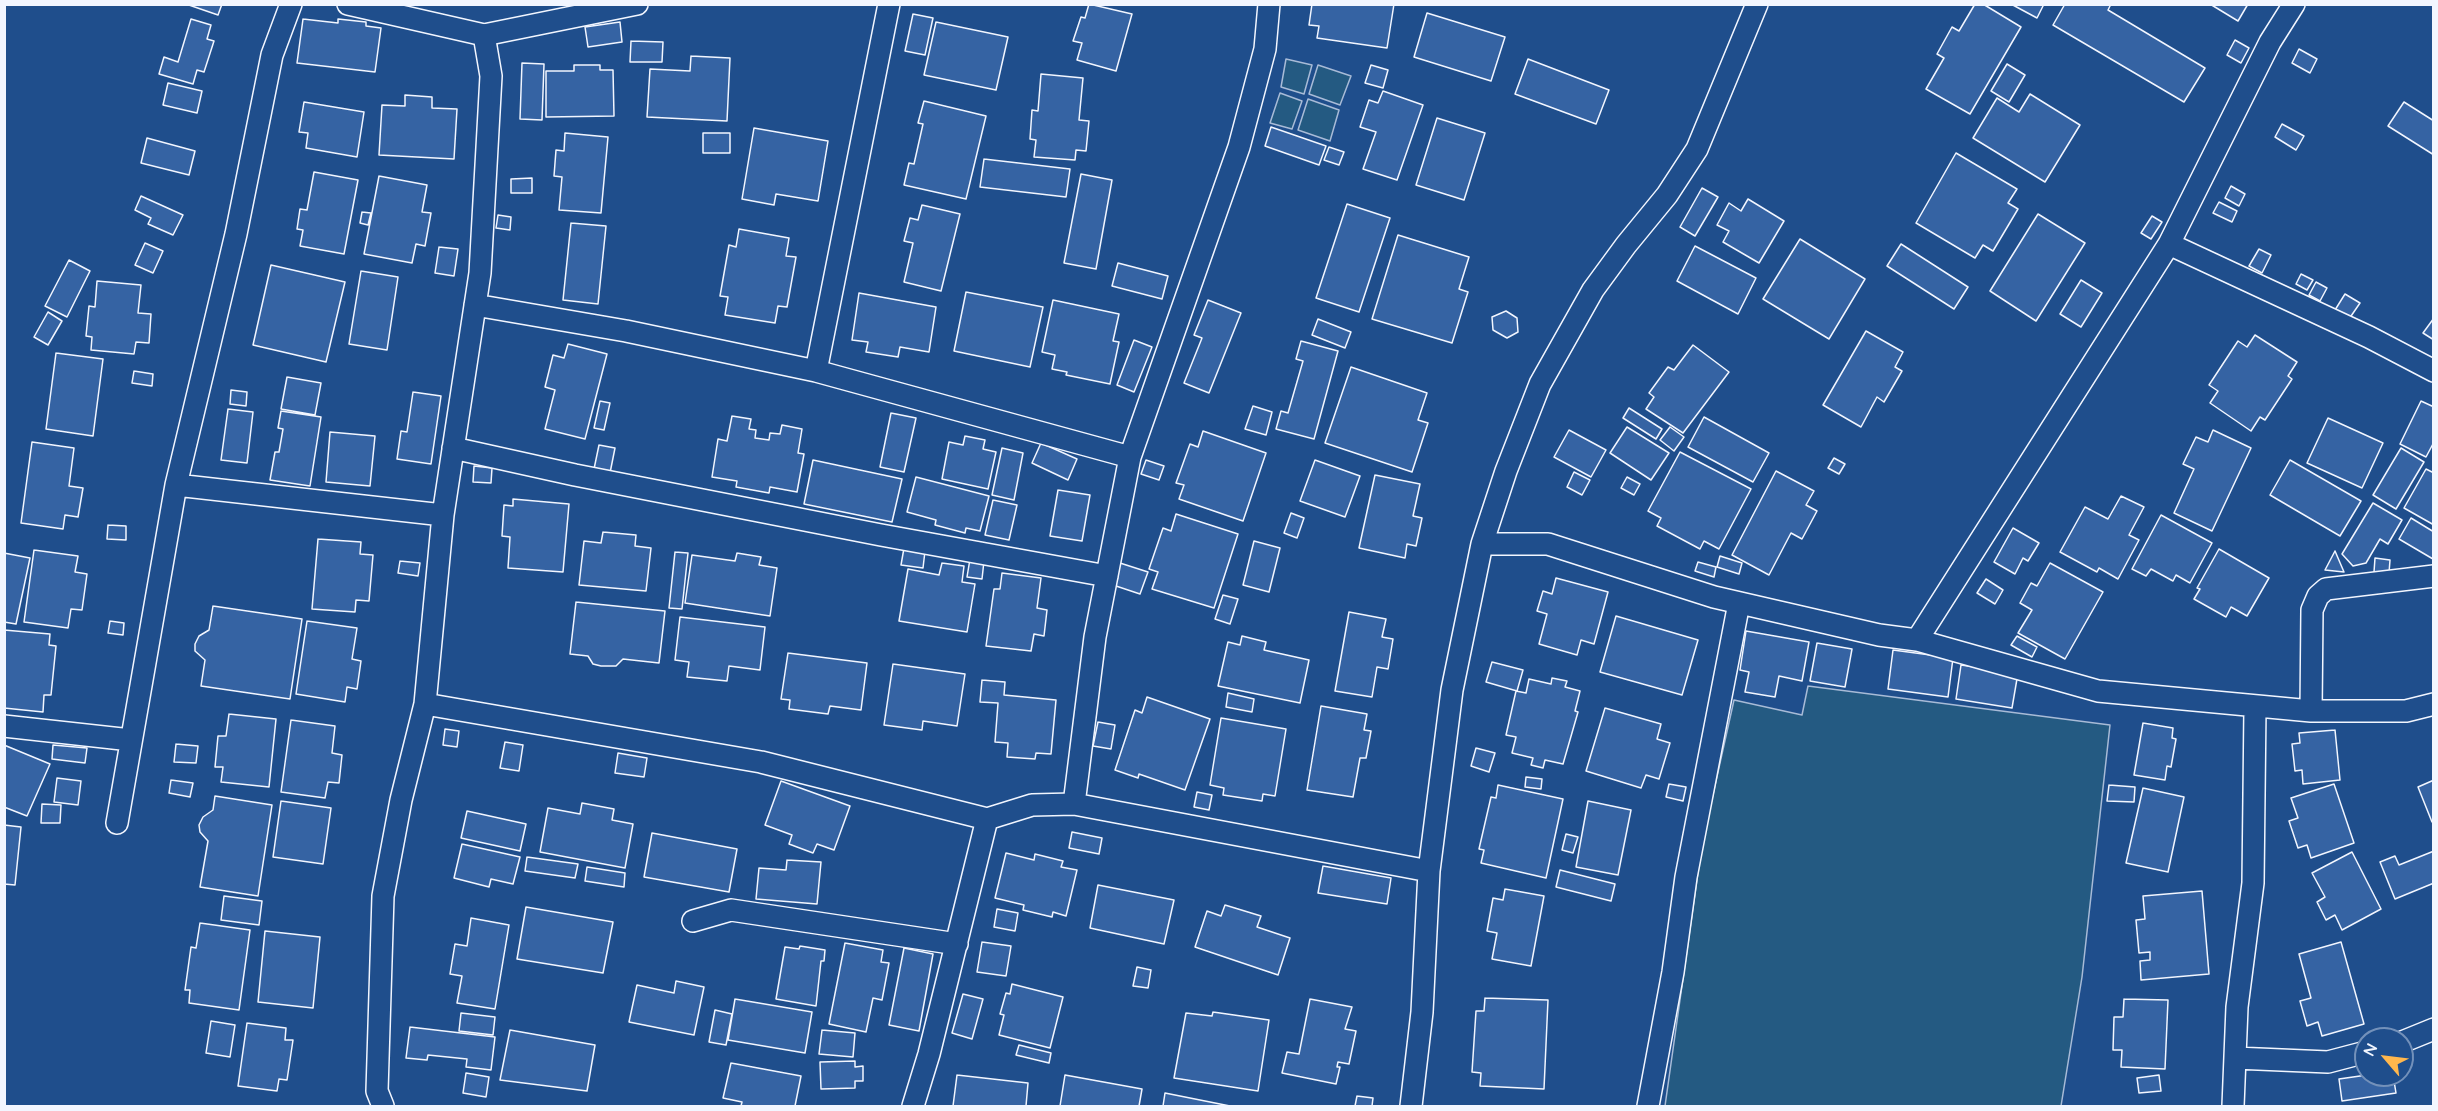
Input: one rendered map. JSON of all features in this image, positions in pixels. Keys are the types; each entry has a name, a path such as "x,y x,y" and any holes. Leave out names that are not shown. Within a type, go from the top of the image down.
{"street":[{"path":"117,823 176,485 236,234 273,56 291,4"},
{"path":"348,4 484,35 637,4"},
{"path":"816,371 890,4"},
{"path":"1074,804 1095,637 1130,457 1239,147 1264,49 1269,4"},
{"path":"1917,640 2169,244 2270,42 2294,4"},
{"path":"1411,1107 1422,1012 1430,871 1452,690 1482,544 1506,471 1539,384 1593,290 1667,195 1697,149 1750,7"},
{"path":"383,1107 377,1091 383,896 401,800 425,704 443,515 480,273 491,76 484,35"},
{"path":"2169,244 2369,337 2433,371"},
{"path":"475,305 626,331 816,371 1130,457"},
{"path":"453,448 575,475 1107,576"},
{"path":"176,485 443,515"},
{"path":"1482,544 1548,544 1739,603 1879,635 1917,640 2098,691 2311,711 2406,711 2433,704"},
{"path":"2311,711 2312,610 2318,596 2326,589 2433,576"},
{"path":"1648,1107 1673,972 1686,878 1739,603"},
{"path":"425,704 761,762 987,819 1032,805 1074,804 1430,871"},
{"path":"2233,1107 2237,1007 2253,883 2255,707"},
{"path":"4,726 131,740"},
{"path":"913,1107 929,1054 987,819"},
{"path":"693,921 731,910 957,944"},
{"path":"2414,1037 2433,1029"},
{"path":"2235,1058 2328,1062 2354,1055"}],"shaded area":[{"path":"1286,59 1312,65 1304,94 1281,87"},
{"path":"1318,65 1351,76 1340,105 1309,94"},
{"path":"1280,93 1302,101 1292,129 1270,123"},
{"path":"1308,99 1339,110 1330,141 1298,130"},
{"path":"1808,686 2110,725 2082,977 2061,1106 1665,1106 1702,844 1734,700 1802,715"}],"building":[{"path":"186,4 222,4 218,15"},
{"path":"1089,4 1132,14 1116,71 1077,60 1082,43 1073,41 1081,17 1085,18"},
{"path":"1312,4 1394,4 1387,48 1317,38 1319,26 1309,25"},
{"path":"1975,4 1983,4 2021,27 1970,114 1926,89 1944,58 1937,54 1952,27 1959,31"},
{"path":"2011,4 2044,4 2037,18"},
{"path":"2065,4 2111,4 2108,10 2205,68 2184,102 2053,25"},
{"path":"2210,4 2248,4 2238,21"},
{"path":"1427,13 1505,37 1491,81 1414,57"},
{"path":"913,14 933,18 925,55 905,51"},
{"path":"191,19 211,25 207,39 214,41 204,72 197,70 193,84 159,74 164,57 178,62"},
{"path":"303,19 338,23 338,19 366,22 366,26 381,28 375,72 297,63"},
{"path":"620,22 622,42 588,47 585,27"},
{"path":"936,22 1008,37 996,90 924,75"},
{"path":"2235,40 2249,48 2241,63 2227,55"},
{"path":"631,41 663,42 662,62 630,62"},
{"path":"2299,49 2317,59 2310,73 2292,63"},
{"path":"691,56 730,58 727,121 647,117 650,69 690,71"},
{"path":"1528,59 1609,90 1596,124 1515,94"},
{"path":"522,63 544,64 542,120 520,119"},
{"path":"2007,64 2025,75 2009,102 1991,91"},
{"path":"574,65 600,65 600,70 613,70 614,116 546,117 546,71 574,71"},
{"path":"1371,65 1388,70 1383,88 1365,83"},
{"path":"1041,74 1083,78 1079,120 1089,121 1086,151 1076,150 1075,160 1034,157 1036,140 1030,139 1032,110 1038,111"},
{"path":"168,83 202,91 197,113 163,105"},
{"path":"1383,91 1423,105 1397,180 1363,169 1376,132 1360,127 1369,100 1378,103"},
{"path":"2030,94 2080,125 2045,182 1973,138 1997,98 2019,112"},
{"path":"405,95 432,97 432,108 457,109 454,159 379,155 382,105 405,106"},
{"path":"924,101 986,116 966,199 904,185 909,163 914,164 923,124 918,123"},
{"path":"304,102 364,112 357,157 306,148 308,133 299,132"},
{"path":"2404,102 2434,121 2434,155 2388,126"},
{"path":"1437,118 1485,133 1464,200 1416,185"},
{"path":"2282,124 2304,136 2296,150 2275,137"},
{"path":"1271,127 1326,146 1319,165 1265,146"},
{"path":"754,128 828,141 818,201 776,194 774,205 742,199"},
{"path":"565,133 608,137 601,213 559,210 562,177 554,176 556,150 564,151"},
{"path":"703,133 730,133 730,153 703,153"},
{"path":"147,138 195,151 189,175 141,163"},
{"path":"1329,147 1344,152 1339,165 1324,160"},
{"path":"1956,153 2017,189 2008,203 2018,209 1993,251 1983,245 1975,258 1916,223"},
{"path":"984,159 1070,169 1066,197 980,187"},
{"path":"314,172 358,180 344,254 300,246 303,230 297,229 300,209 307,210"},
{"path":"1081,174 1112,180 1096,269 1064,263"},
{"path":"379,176 427,185 422,212 431,213 425,246 416,244 412,263 364,254"},
{"path":"532,178 532,193 511,193 511,179"},
{"path":"2231,186 2245,194 2239,206 2225,198"},
{"path":"1702,188 1718,197 1695,236 1680,227"},
{"path":"141,196 183,215 173,235 148,224 151,218 135,210"},
{"path":"1748,199 1784,221 1759,263 1723,242 1729,231 1717,225 1729,203 1741,211"},
{"path":"2219,202 2237,211 2232,222 2213,213"},
{"path":"1347,204 1390,218 1359,312 1316,298"},
{"path":"922,205 960,214 941,291 904,282 913,243 904,241 910,218 918,220"},
{"path":"362,212 371,213 368,225 360,223"},
{"path":"2038,214 2085,243 2036,321 1990,291"},
{"path":"498,215 511,217 510,230 496,228"},
{"path":"2152,216 2162,222 2151,239 2141,233"},
{"path":"571,223 606,226 598,304 563,300"},
{"path":"739,229 789,238 786,256 796,257 787,307 778,306 775,323 725,315 728,297 720,296 729,245 736,247"},
{"path":"1398,235 1469,257 1459,289 1468,292 1452,343 1372,319"},
{"path":"1800,239 1865,279 1829,339 1763,299"},
{"path":"145,243 163,251 153,273 135,265"},
{"path":"1901,244 1968,287 1954,309 1887,266"},
{"path":"1695,246 1756,278 1738,314 1677,281"},
{"path":"439,247 458,249 454,276 435,273"},
{"path":"2259,249 2271,255 2262,273 2249,266"},
{"path":"69,260 90,271 67,317 45,306"},
{"path":"1118,263 1168,276 1162,299 1112,286"},
{"path":"271,265 345,282 326,362 253,345"},
{"path":"361,271 398,277 387,350 349,344"},
{"path":"2301,274 2313,280 2307,290 2296,284"},
{"path":"2081,280 2102,293 2081,327 2060,314"},
{"path":"97,281 141,285 138,313 151,314 149,343 136,342 134,354 91,350 92,337 86,336 89,306 95,307"},
{"path":"2316,282 2327,288 2320,301 2309,295"},
{"path":"966,292 1043,307 1030,367 954,351"},
{"path":"859,293 936,307 929,352 900,347 898,357 866,352 868,342 852,340"},
{"path":"2345,294 2360,303 2349,319 2335,310"},
{"path":"1053,300 1119,314 1113,341 1119,342 1110,384 1066,375 1067,372 1052,369 1055,355 1042,352"},
{"path":"1208,300 1241,313 1209,393 1184,383 1202,338 1194,335"},
{"path":"1506,311 1517,318 1518,332 1507,338 1493,330 1492,317"},
{"path":"48,312 62,321 48,345 34,337"},
{"path":"2434,318 2434,340 2423,333"},
{"path":"1318,319 1351,332 1345,348 1312,335"},
{"path":"1866,331 1903,352 1895,367 1902,371 1884,402 1877,397 1861,427 1823,405"},
{"path":"2255,335 2297,362 2288,376 2292,379 2265,420 2260,417 2251,431 2210,403 2218,391 2209,385 2238,341 2247,347"},
{"path":"1134,340 1152,347 1134,392 1117,385"},
{"path":"1301,341 1338,351 1314,439 1276,429 1281,411 1288,413 1303,361 1296,359"},
{"path":"568,344 607,354 585,439 545,429 555,390 545,387 553,355 564,358"},
{"path":"1693,345 1729,372 1683,433 1646,409 1654,397 1649,393 1668,367 1674,370"},
{"path":"56,353 103,359 93,436 46,429"},
{"path":"1351,367 1427,393 1418,420 1428,423 1412,472 1325,443"},
{"path":"134,371 153,374 152,386 132,383"},
{"path":"287,377 321,383 315,415 281,409"},
{"path":"231,390 247,392 246,406 230,404"},
{"path":"413,392 441,396 431,464 397,459 401,431 407,432"},
{"path":"600,401 610,403 604,430 594,428"},
{"path":"2421,401 2434,407 2434,442 2426,457 2400,444"},
{"path":"1253,406 1272,412 1266,435 1245,429"},
{"path":"1629,408 1662,429 1656,439 1623,418"},
{"path":"228,409 253,412 247,463 221,460"},
{"path":"281,411 321,417 310,486 270,480 275,452 279,452 283,429 278,428"},
{"path":"891,413 916,418 904,472 880,467"},
{"path":"732,416 751,419 749,429 756,430 755,438 769,440 770,433 780,434 782,425 802,429 798,453 804,454 797,492 770,487 769,493 736,487 737,481 712,477 718,439 727,441"},
{"path":"1704,417 1769,453 1753,482 1688,447"},
{"path":"2328,418 2383,443 2362,488 2307,463"},
{"path":"1627,427 1669,453 1651,480 1610,453"},
{"path":"1670,427 1684,437 1674,451 1660,440"},
{"path":"1569,430 1606,450 1591,477 1554,457"},
{"path":"2213,430 2251,448 2212,531 2174,513 2194,469 2183,464 2196,437 2208,442"},
{"path":"1203,431 1266,453 1243,521 1179,499 1184,485 1176,483 1190,444 1198,447"},
{"path":"330,432 375,436 370,486 326,482"},
{"path":"965,436 985,440 983,449 996,452 988,489 942,479 949,442 963,445"},
{"path":"32,442 74,448 69,486 83,488 78,517 65,515 63,529 21,523"},
{"path":"1041,443 1077,459 1068,480 1032,463"},
{"path":"599,445 615,448 610,473 594,469"},
{"path":"1002,448 1023,453 1014,500 992,495"},
{"path":"2401,448 2424,462 2396,509 2373,495"},
{"path":"1680,452 1751,489 1719,549 1704,541 1700,549 1657,526 1661,518 1648,511"},
{"path":"1834,458 1845,464 1839,474 1828,468"},
{"path":"813,460 902,479 892,522 804,504"},
{"path":"1146,460 1164,466 1159,480 1141,474"},
{"path":"1315,460 1360,476 1345,517 1300,501"},
{"path":"2290,460 2361,501 2340,536 2270,495"},
{"path":"474,466 492,468 491,483 473,482"},
{"path":"2426,469 2434,473 2434,525 2404,508"},
{"path":"1776,471 1814,491 1806,505 1817,511 1802,539 1791,533 1769,575 1732,555"},
{"path":"1574,472 1590,480 1582,495 1567,487"},
{"path":"1375,475 1420,484 1413,516 1422,518 1416,546 1407,544 1405,558 1359,548"},
{"path":"916,477 989,496 980,531 966,528 965,533 935,525 936,520 907,512"},
{"path":"1627,477 1640,484 1634,495 1621,488"},
{"path":"1058,490 1090,495 1082,541 1050,536"},
{"path":"2121,496 2144,507 2129,535 2139,540 2118,579 2099,568 2097,572 2060,552 2085,507 2108,519"},
{"path":"513,499 569,504 563,572 508,568 510,537 502,536 504,505 513,506"},
{"path":"993,500 1017,505 1009,540 985,535"},
{"path":"2373,503 2402,520 2388,544 2380,539 2366,563 2353,566 2342,554"},
{"path":"1291,513 1304,518 1297,538 1284,533"},
{"path":"1176,514 1238,534 1214,608 1152,589 1158,572 1149,569 1163,528 1171,531"},
{"path":"2161,515 2212,543 2190,583 2176,575 2173,581 2151,569 2146,576 2132,569"},
{"path":"2411,518 2434,532 2433,559 2399,539"},
{"path":"108,525 126,526 126,540 107,539"},
{"path":"2013,528 2039,543 2028,561 2023,558 2015,574 1994,562"},
{"path":"603,532 636,535 635,546 651,548 646,591 579,585 584,541 601,543"},
{"path":"318,539 361,542 360,554 373,555 369,601 356,600 355,612 312,609"},
{"path":"1254,541 1280,548 1269,592 1243,585"},
{"path":"904,548 925,551 923,568 901,565"},
{"path":"2219,549 2269,578 2247,616 2231,607 2226,617 2194,599 2200,589 2197,588"},
{"path":"34,550 78,556 75,572 87,574 82,610 71,609 68,628 24,622"},
{"path":"2335,551 2344,572 2325,570"},
{"path":"675,552 688,553 682,609 669,608"},
{"path":"4,553 30,558 16,624 4,622"},
{"path":"737,553 761,557 759,565 777,568 770,616 685,603 692,555 735,561"},
{"path":"1720,556 1742,563 1739,574 1717,567"},
{"path":"2375,558 2390,560 2389,573 2374,572"},
{"path":"970,559 984,561 982,579 967,577"},
{"path":"400,561 420,563 418,576 398,573"},
{"path":"1698,562 1716,567 1714,577 1695,571"},
{"path":"942,563 964,566 962,582 975,584 967,632 899,621 908,569 939,575"},
{"path":"1120,563 1148,572 1140,594 1113,585"},
{"path":"2050,563 2103,592 2065,659 2018,633 2032,610 2020,603 2031,583 2037,586"},
{"path":"1002,573 1041,578 1037,608 1047,610 1044,636 1034,634 1031,651 986,646 994,589 1000,589"},
{"path":"1556,578 1608,592 1594,644 1581,640 1577,655 1539,644 1547,614 1537,611 1543,591 1552,594"},
{"path":"1986,579 2003,590 1995,604 1977,593"},
{"path":"1223,595 1238,599 1230,624 1215,619"},
{"path":"576,602 665,611 659,663 623,659 616,666 601,666 593,664 588,656 570,654"},
{"path":"213,606 302,619 290,699 201,686 205,660 195,651 195,644 199,636 209,630"},
{"path":"1349,612 1386,619 1382,637 1393,639 1388,669 1377,667 1372,697 1335,691"},
{"path":"1616,616 1698,640 1682,695 1600,672"},
{"path":"680,617 765,627 760,670 729,666 727,681 687,677 689,662 675,660"},
{"path":"110,621 124,623 123,635 108,633"},
{"path":"307,621 357,628 352,659 361,661 357,689 347,687 345,702 296,694"},
{"path":"4,630 50,634 49,645 56,646 51,695 44,695 43,712 4,708"},
{"path":"1746,631 1809,642 1802,681 1779,676 1775,697 1745,692 1749,672 1740,670"},
{"path":"1242,636 1266,642 1264,650 1309,660 1300,703 1218,686 1228,642 1240,645"},
{"path":"2017,636 2037,647 2032,657 2011,645"},
{"path":"1817,643 1852,649 1845,687 1810,681"},
{"path":"1893,650 1953,658 1948,697 1888,689"},
{"path":"788,653 867,663 861,710 830,706 828,714 789,709 790,700 781,699"},
{"path":"1492,662 1523,670 1517,691 1486,682"},
{"path":"893,664 965,674 957,726 923,721 922,730 884,725"},
{"path":"1961,665 2018,673 2012,708 1956,699"},
{"path":"1552,678 1567,681 1565,687 1580,691 1575,711 1578,712 1563,764 1545,760 1543,768 1531,765 1533,758 1512,753 1516,737 1506,735 1516,691 1526,693 1529,679 1551,684"},
{"path":"982,680 1005,682 1004,695 1056,700 1051,754 1036,753 1035,759 1007,757 1008,743 995,742 998,703 980,702"},
{"path":"1228,693 1254,699 1252,712 1226,707"},
{"path":"1147,697 1210,719 1185,790 1139,774 1138,778 1115,770 1135,710 1142,713"},
{"path":"1321,706 1367,714 1364,730 1371,731 1366,758 1360,758 1353,797 1307,790"},
{"path":"1605,708 1661,724 1657,739 1670,743 1659,779 1646,775 1641,788 1586,771"},
{"path":"229,714 276,719 269,787 221,782 223,767 215,767 218,736 226,736"},
{"path":"1221,718 1286,729 1275,796 1263,794 1262,801 1223,795 1224,788 1210,785"},
{"path":"291,720 335,726 332,753 342,755 339,783 328,782 325,798 281,792"},
{"path":"1098,722 1115,725 1111,749 1093,746"},
{"path":"2143,723 2173,728 2172,738 2176,739 2171,767 2167,766 2165,780 2134,775"},
{"path":"445,729 459,731 457,747 443,745"},
{"path":"2335,730 2340,780 2303,784 2302,770 2295,771 2292,744 2300,743 2299,733"},
{"path":"505,742 523,745 519,771 500,768"},
{"path":"176,744 198,746 196,763 174,762"},
{"path":"4,745 50,764 27,816 4,807"},
{"path":"53,745 87,748 85,763 52,759"},
{"path":"1476,748 1495,753 1489,772 1471,766"},
{"path":"618,753 647,758 644,777 615,773"},
{"path":"1526,777 1542,779 1541,789 1525,787"},
{"path":"57,778 81,781 78,805 54,802"},
{"path":"171,780 193,783 190,797 169,793"},
{"path":"2434,780 2434,821 2432,822 2418,787"},
{"path":"781,781 850,806 834,850 817,844 813,853 789,844 792,835 765,825"},
{"path":"1669,784 1686,787 1683,801 1666,797"},
{"path":"2334,784 2354,843 2311,858 2307,845 2298,848 2289,821 2298,818 2291,798"},
{"path":"1498,785 1563,799 1546,878 1481,863 1484,850 1479,849 1491,797 1496,798"},
{"path":"2109,785 2135,787 2134,802 2107,801"},
{"path":"2143,788 2184,797 2168,872 2126,863"},
{"path":"1197,792 1212,795 1209,810 1194,807"},
{"path":"215,796 272,805 258,896 200,887 208,841 200,832 199,825 203,817 213,810"},
{"path":"281,801 331,808 323,864 273,857"},
{"path":"1588,801 1631,810 1618,875 1576,867"},
{"path":"582,803 614,809 612,820 633,824 625,868 540,852 548,808 580,814"},
{"path":"42,804 61,805 60,823 41,823"},
{"path":"467,811 526,824 520,851 461,838"},
{"path":"4,825 21,827 15,885 4,884"},
{"path":"1072,832 1102,838 1099,854 1069,848"},
{"path":"652,833 737,849 729,892 644,877"},
{"path":"1566,834 1578,837 1573,853 1562,850"},
{"path":"462,844 520,857 513,884 491,879 489,887 454,878"},
{"path":"2434,851 2434,883 2395,899 2380,862 2395,856 2399,865"},
{"path":"2352,852 2381,909 2342,930 2335,915 2326,920 2317,902 2325,897 2312,873"},
{"path":"1006,853 1034,860 1035,854 1063,861 1061,867 1077,870 1066,916 1053,912 1052,917 1023,910 1024,905 995,898"},
{"path":"527,857 578,864 575,878 525,871"},
{"path":"787,860 821,862 817,904 756,899 759,868 786,870"},
{"path":"1323,866 1391,878 1387,904 1318,893"},
{"path":"587,867 625,873 624,887 585,881"},
{"path":"1560,870 1615,884 1611,901 1556,887"},
{"path":"1098,885 1174,900 1164,944 1090,928"},
{"path":"1505,889 1544,896 1531,966 1492,959 1497,933 1487,931 1493,898 1503,900"},
{"path":"2202,891 2209,974 2141,980 2140,961 2150,960 2150,952 2139,953 2136,920 2145,919 2143,896"},
{"path":"224,896 262,901 259,925 221,920"},
{"path":"1225,905 1261,916 1257,927 1290,938 1278,975 1195,947 1207,911 1221,916"},
{"path":"526,907 613,922 603,973 517,959"},
{"path":"997,909 1018,913 1015,931 994,927"},
{"path":"471,918 509,925 495,1009 457,1003 462,976 450,974 455,944 467,946"},
{"path":"200,923 250,930 239,1010 189,1003 190,990 185,990 191,947 196,948"},
{"path":"265,931 320,937 313,1008 258,1002"},
{"path":"982,942 1011,946 1006,976 977,972"},
{"path":"2341,942 2364,1024 2322,1036 2318,1022 2307,1026 2300,1001 2311,998 2299,954"},
{"path":"845,943 883,950 881,962 889,963 882,1000 873,998 866,1032 829,1024"},
{"path":"800,946 825,950 824,961 821,961 816,1006 776,999 785,947 799,949"},
{"path":"904,948 933,954 919,1031 889,1025"},
{"path":"1137,967 1151,970 1148,988 1133,986"},
{"path":"676,981 704,987 694,1035 629,1022 637,985 674,993"},
{"path":"1012,984 1063,997 1050,1048 999,1035 1004,1015 1000,1014 1006,993 1010,994"},
{"path":"963,994 983,999 972,1039 952,1033"},
{"path":"1485,998 1548,1000 1544,1089 1480,1086 1481,1073 1472,1072 1476,1011 1484,1011"},
{"path":"735,999 812,1012 805,1053 728,1040"},
{"path":"1310,999 1352,1007 1345,1029 1356,1031 1349,1064 1338,1062 1337,1067 1340,1067 1336,1084 1282,1073 1287,1052 1299,1054"},
{"path":"2124,999 2168,1000 2165,1069 2121,1067 2122,1050 2113,1050 2114,1017 2123,1017"},
{"path":"715,1010 732,1014 726,1045 709,1042"},
{"path":"1213,1012 1269,1020 1258,1091 1174,1078 1186,1013 1212,1016"},
{"path":"461,1013 495,1017 493,1035 459,1031"},
{"path":"211,1021 235,1025 230,1057 206,1053"},
{"path":"247,1023 286,1028 285,1040 293,1040 287,1080 279,1079 277,1091 238,1086"},
{"path":"410,1027 495,1037 491,1070 466,1067 467,1059 428,1055 427,1060 406,1058"},
{"path":"510,1030 595,1045 587,1091 500,1080"},
{"path":"822,1030 855,1033 853,1057 819,1054"},
{"path":"1019,1045 1051,1053 1049,1063 1016,1055"},
{"path":"855,1061 855,1067 863,1066 863,1081 855,1081 855,1088 821,1089 820,1062"},
{"path":"731,1063 801,1076 795,1106 741,1106 742,1102 723,1098"},
{"path":"466,1073 489,1077 486,1097 463,1093"},
{"path":"957,1075 1028,1083 1026,1106 953,1106"},
{"path":"1065,1075 1142,1089 1139,1106 1060,1106"},
{"path":"2159,1075 2161,1091 2139,1093 2137,1078"},
{"path":"2354,1077 2354,1087 2395,1087 2396,1093 2342,1101 2339,1079"},
{"path":"1165,1093 1230,1106 1163,1106"},
{"path":"1357,1096 1373,1098 1372,1106 1355,1106"}]}
